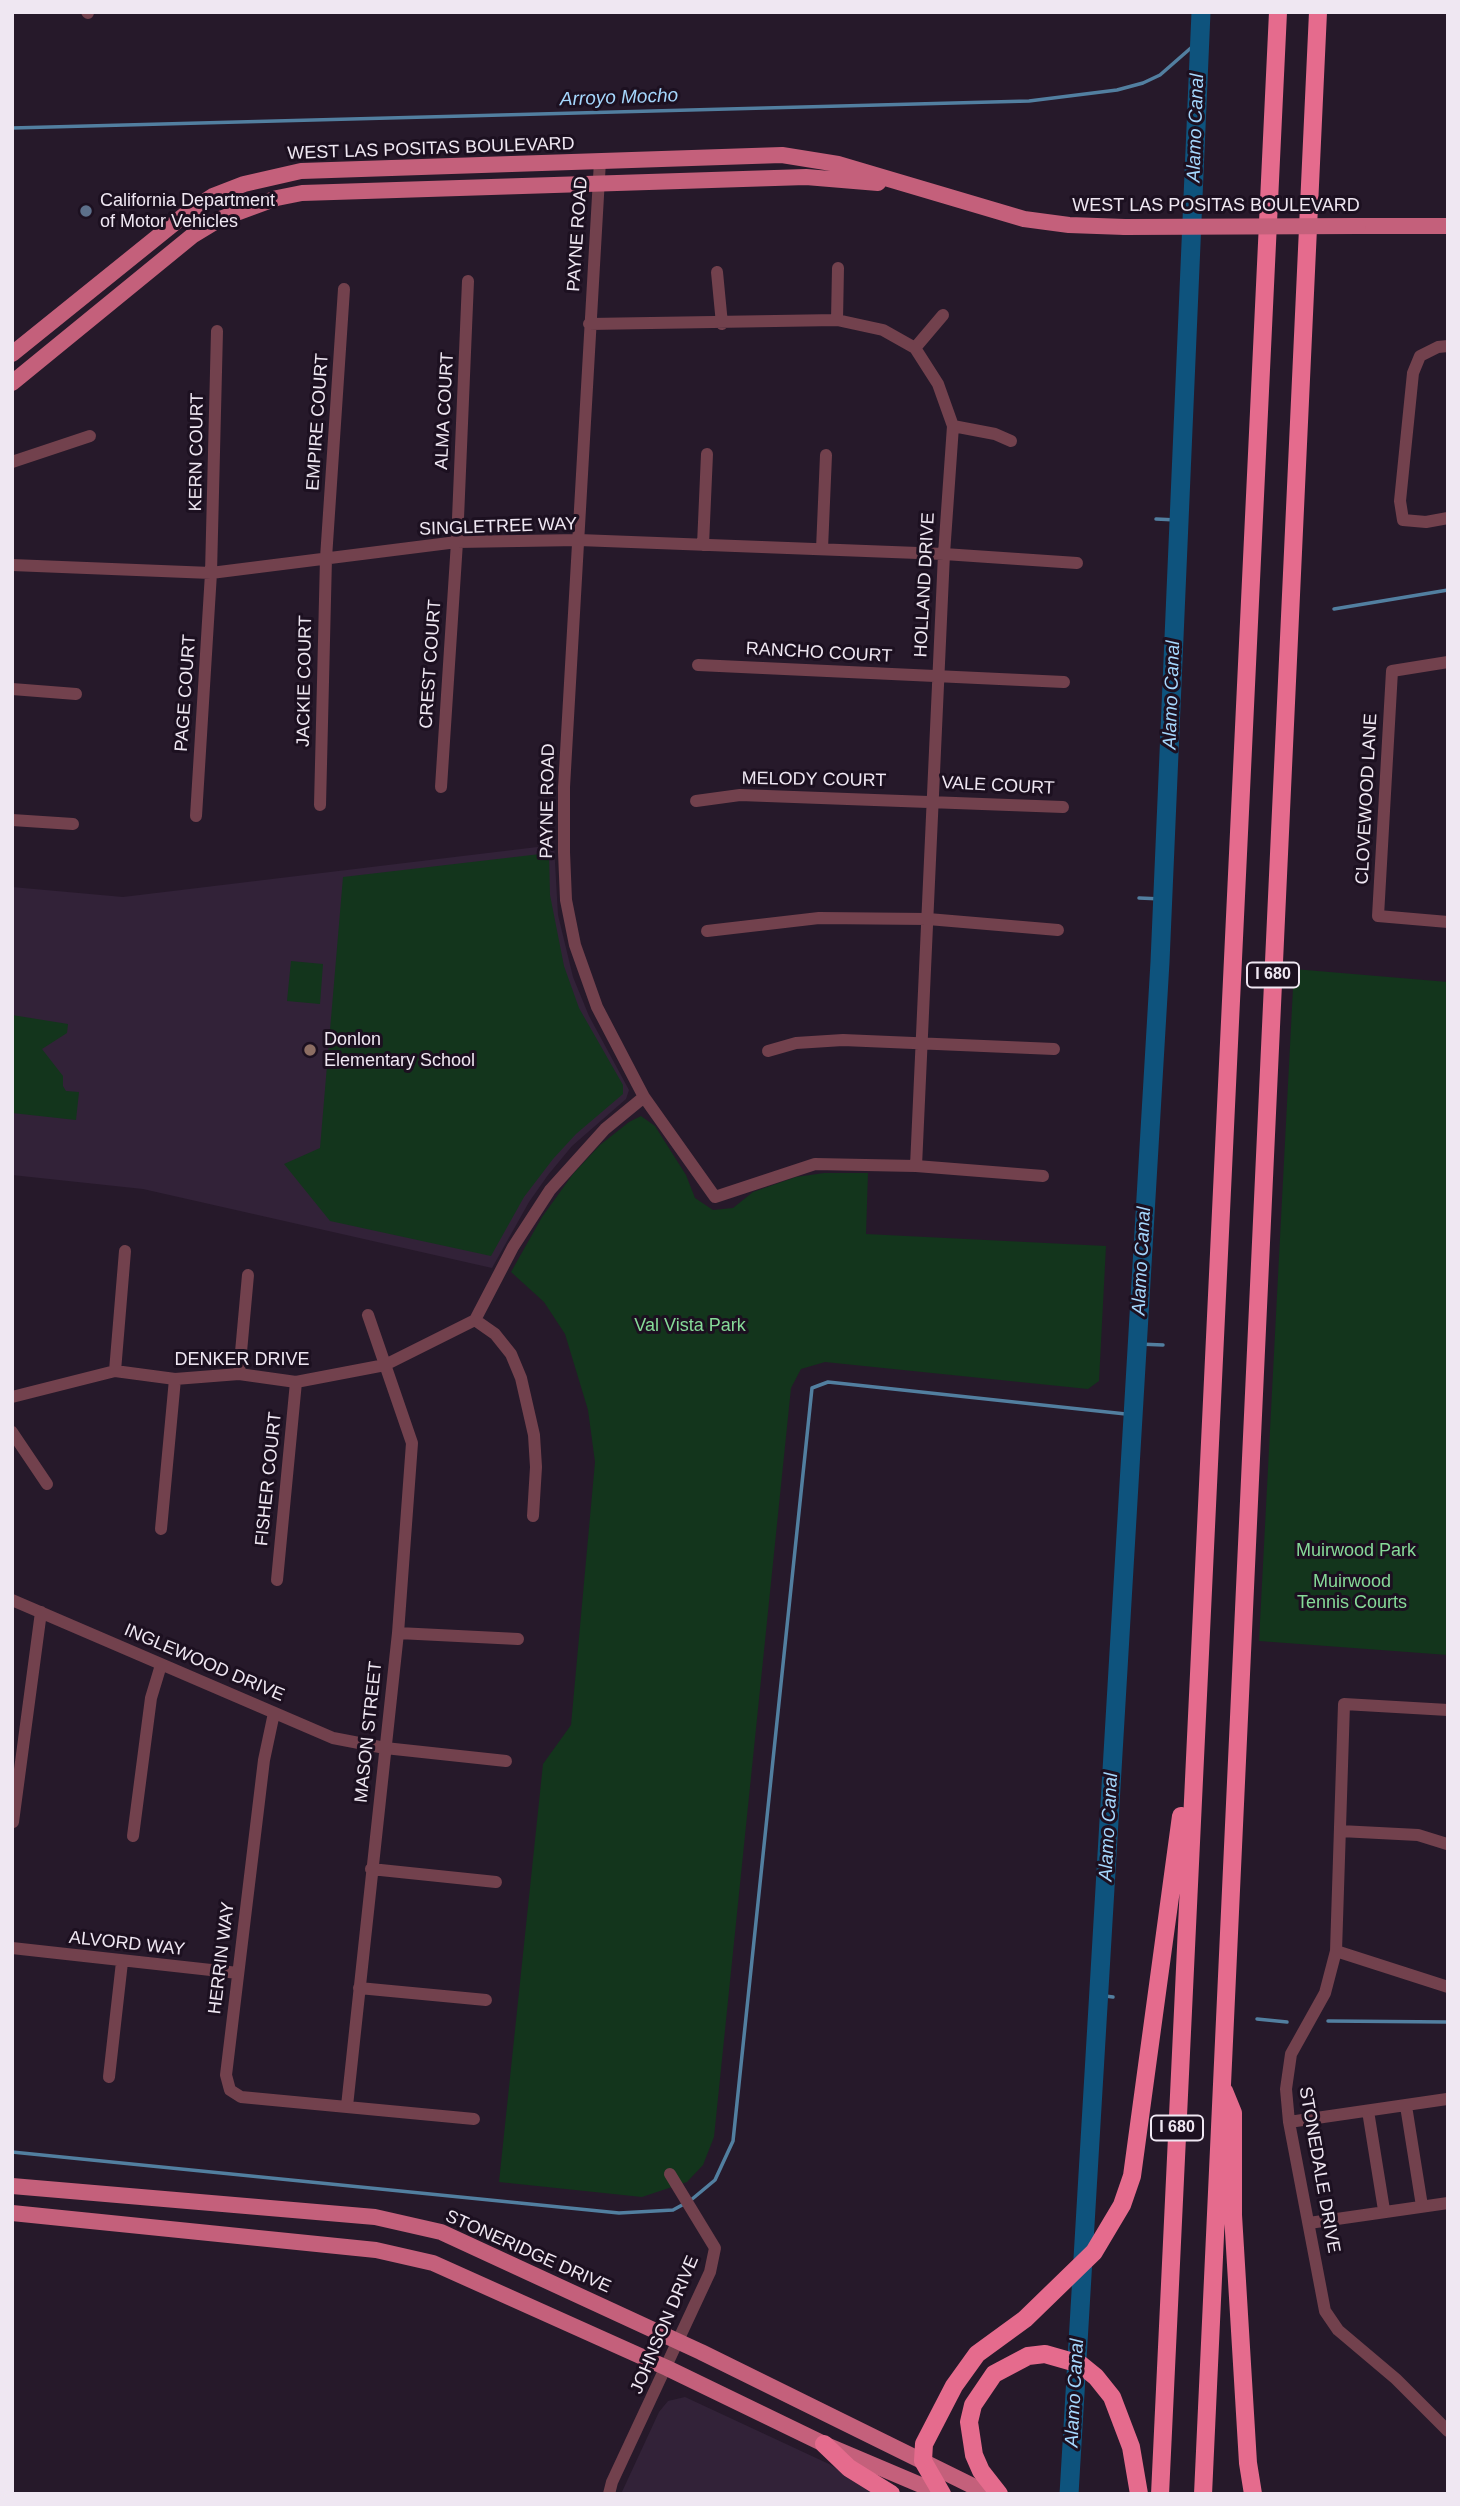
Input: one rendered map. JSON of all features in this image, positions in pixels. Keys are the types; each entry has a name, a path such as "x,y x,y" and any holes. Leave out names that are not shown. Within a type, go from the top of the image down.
{"highway":[{"name":"I 680","path":"1160,2494 1278,12"},
{"name":"I 680","path":"1203,2494 1318,12"},
{"path":"942,2494 923,2461 924,2444 966,2368 997,2338 1025,2319 1094,2252 1110,2227 1132,2176 1183,1799 1194,1762"},
{"path":"1222,2086 1233,2113 1233,2215 1253,2494"},
{"path":"999,2494 981,2472 974,2455 970,2422 981,2389 994,2374 1028,2357 1045,2354 1080,2364 1096,2377 1112,2397 1124,2423 1139,2494"},
{"path":"824,2444 849,2468 891,2494"}],"main road":[{"name":"WEST LAS POSITAS BOULEVARD","path":"12,354 187,213 213,197 244,184 301,171 782,155 811,157 1024,219 1069,225 1448,226"},
{"name":"WEST LAS POSITAS BOULEVARD","path":"12,383 192,236 246,207 302,193 806,177 905,186"},
{"name":"STONERIDGE DRIVE","path":"12,2186 375,2217 441,2232 679,2342 989,2494"},
{"path":"12,2213 376,2250 433,2263 667,2368 824,2444 942,2494"}],"street":[{"name":"PAYNE ROAD","path":"600,161 564,786 566,900 575,946 589,987 644,1097 715,1197 815,1164 916,1166"},
{"path":"837,320 838,268"},
{"path":"717,272 722,324"},
{"name":"ALMA COURT","path":"457,542 468,281"},
{"name":"EMPIRE COURT","path":"326,558 344,289"},
{"path":"915,348 943,315"},
{"name":"HOLLAND DRIVE","path":"589,324 722,324 837,320 883,330 915,348 938,384 953,426 944,554 916,1166"},
{"name":"KERN COURT","path":"211,573 217,331"},
{"path":"1448,346 1438,347 1420,356 1413,373 1400,501 1402,520 1426,522 1448,518"},
{"path":"953,426 995,434 1011,441"},
{"path":"12,462 90,436"},
{"path":"703,545 708,454"},
{"path":"822,549 826,456"},
{"name":"SINGLETREE WAY","path":"12,565 211,573 457,542 579,540 944,554 1077,563"},
{"name":"CREST COURT","path":"441,787 457,542"},
{"name":"JACKIE COURT","path":"320,805 326,558"},
{"name":"PAGE COURT","path":"196,816 211,573"},
{"name":"CLOVEWOOD LANE","path":"1448,662 1392,671 1378,916 1448,922"},
{"name":"RANCHO COURT","path":"698,665 1064,682"},
{"path":"12,689 76,694"},
{"name":"MELODY COURT","path":"696,801 740,795 932,800"},
{"name":"VALE COURT","path":"932,800 1063,807"},
{"path":"12,820 73,824"},
{"path":"707,931 819,919 928,919 1058,930"},
{"path":"768,1051 796,1043 831,1041 1054,1049"},
{"path":"533,1516 536,1467 534,1435 521,1377 511,1354 495,1334 475,1320 513,1247 550,1190 576,1157 644,1097"},
{"path":"916,1166 1043,1176"},
{"path":"115,1371 125,1251"},
{"path":"239,1374 248,1275"},
{"name":"MASON STREET","path":"347,2106 398,1633 412,1443 368,1315"},
{"name":"DENKER DRIVE","path":"12,1397 115,1371 175,1379 239,1374 296,1382 385,1366 475,1320"},
{"path":"161,1529 175,1379"},
{"name":"FISHER COURT","path":"276,1580 296,1382"},
{"path":"12,1432 47,1484"},
{"name":"INGLEWOOD DRIVE","path":"12,1600 333,1738 385,1748 506,1761"},
{"path":"13,1822 41,1612"},
{"path":"398,1633 517,1639"},
{"path":"133,1836 151,1698 161,1665"},
{"name":"STONEDALE DRIVE","path":"1448,1710 1344,1704 1336,1951 1325,1993 1291,2054 1286,2072 1289,2122 1325,2311 1331,2323 1396,2379 1448,2431"},
{"name":"HERRIN WAY","path":"275,1713 264,1760 226,2076 230,2090 241,2097 347,2106"},
{"path":"1340,1831 1418,1835 1447,1844"},
{"path":"371,1870 496,1882"},
{"name":"ALVORD WAY","path":"12,1948 238,1973"},
{"path":"1336,1951 1448,1987"},
{"path":"109,2077 122,1962"},
{"path":"359,1988 486,2000"},
{"path":"1289,2122 1447,2099"},
{"path":"347,2106 474,2119"},
{"path":"1406,2106 1422,2206"},
{"path":"1368,2111 1384,2210"},
{"name":"JOHNSON DRIVE","path":"609,2494 612,2482 710,2272 715,2248 670,2174"},
{"path":"1309,2223 1384,2210 1448,2203"}],"shaded area":[{"name":"Donlon Elementary School","path":"554,845 558,915 573,977 589,1016 629,1090 626,1099 572,1146 548,1175 529,1202 492,1268 143,1189 12,1175 12,887 123,897"},
{"path":"685,2397 829,2464 879,2494 621,2494 659,2412 668,2401"}],"green space":[{"path":"549,853 550,895 564,966 579,1008 623,1085 623,1094 576,1134 553,1159 524,1197 491,1256 330,1221 284,1164 320,1148 343,877"},
{"path":"291,961 323,964 320,1004 287,1001"},
{"name":"Muirwood Park","path":"1294,969 1448,982 1448,1655 1259,1641"},
{"path":"12,1015 68,1024 67,1033 42,1049 63,1076 66,1091 79,1092 76,1120 12,1113"},
{"name":"Val Vista Park","path":"641,1116 655,1126 686,1175 695,1198 713,1210 733,1208 753,1192 796,1177 824,1173 868,1173 866,1234 1106,1246 1099,1381 1088,1389 825,1362 801,1369 791,1388 714,2137 703,2165 687,2182 642,2197 499,2182 543,1764 571,1725 595,1462 588,1410 565,1334 544,1302 511,1272 542,1217 573,1174 600,1145"}],"waterway":[{"name":"Alamo Canal","path":"1069,2494 1160,962 1201,12"},
{"name":"Arroyo Mocho","path":"12,128 1029,101 1117,90 1143,83 1160,75 1192,47 1200,27"},
{"path":"1156,519 1177,520"},
{"path":"1334,609 1448,590"},
{"path":"1139,898 1162,899"},
{"path":"1139,1344 1163,1345"},
{"path":"691,2200 715,2180 733,2141 812,1388 828,1382 1135,1415"},
{"path":"1097,1995 1113,1997"},
{"path":"1257,2019 1287,2022"},
{"path":"1328,2021 1448,2022"},
{"path":"12,2152 619,2213 673,2210 684,2204"}],"place":[{"name":"California Department of Motor Vehicles","path":"86,211"},
{"name":"Donlon Elementary School","path":"310,1050"}],"park label":[{"name":"Muirwood Tennis Courts","path":"1352,1592"}]}
